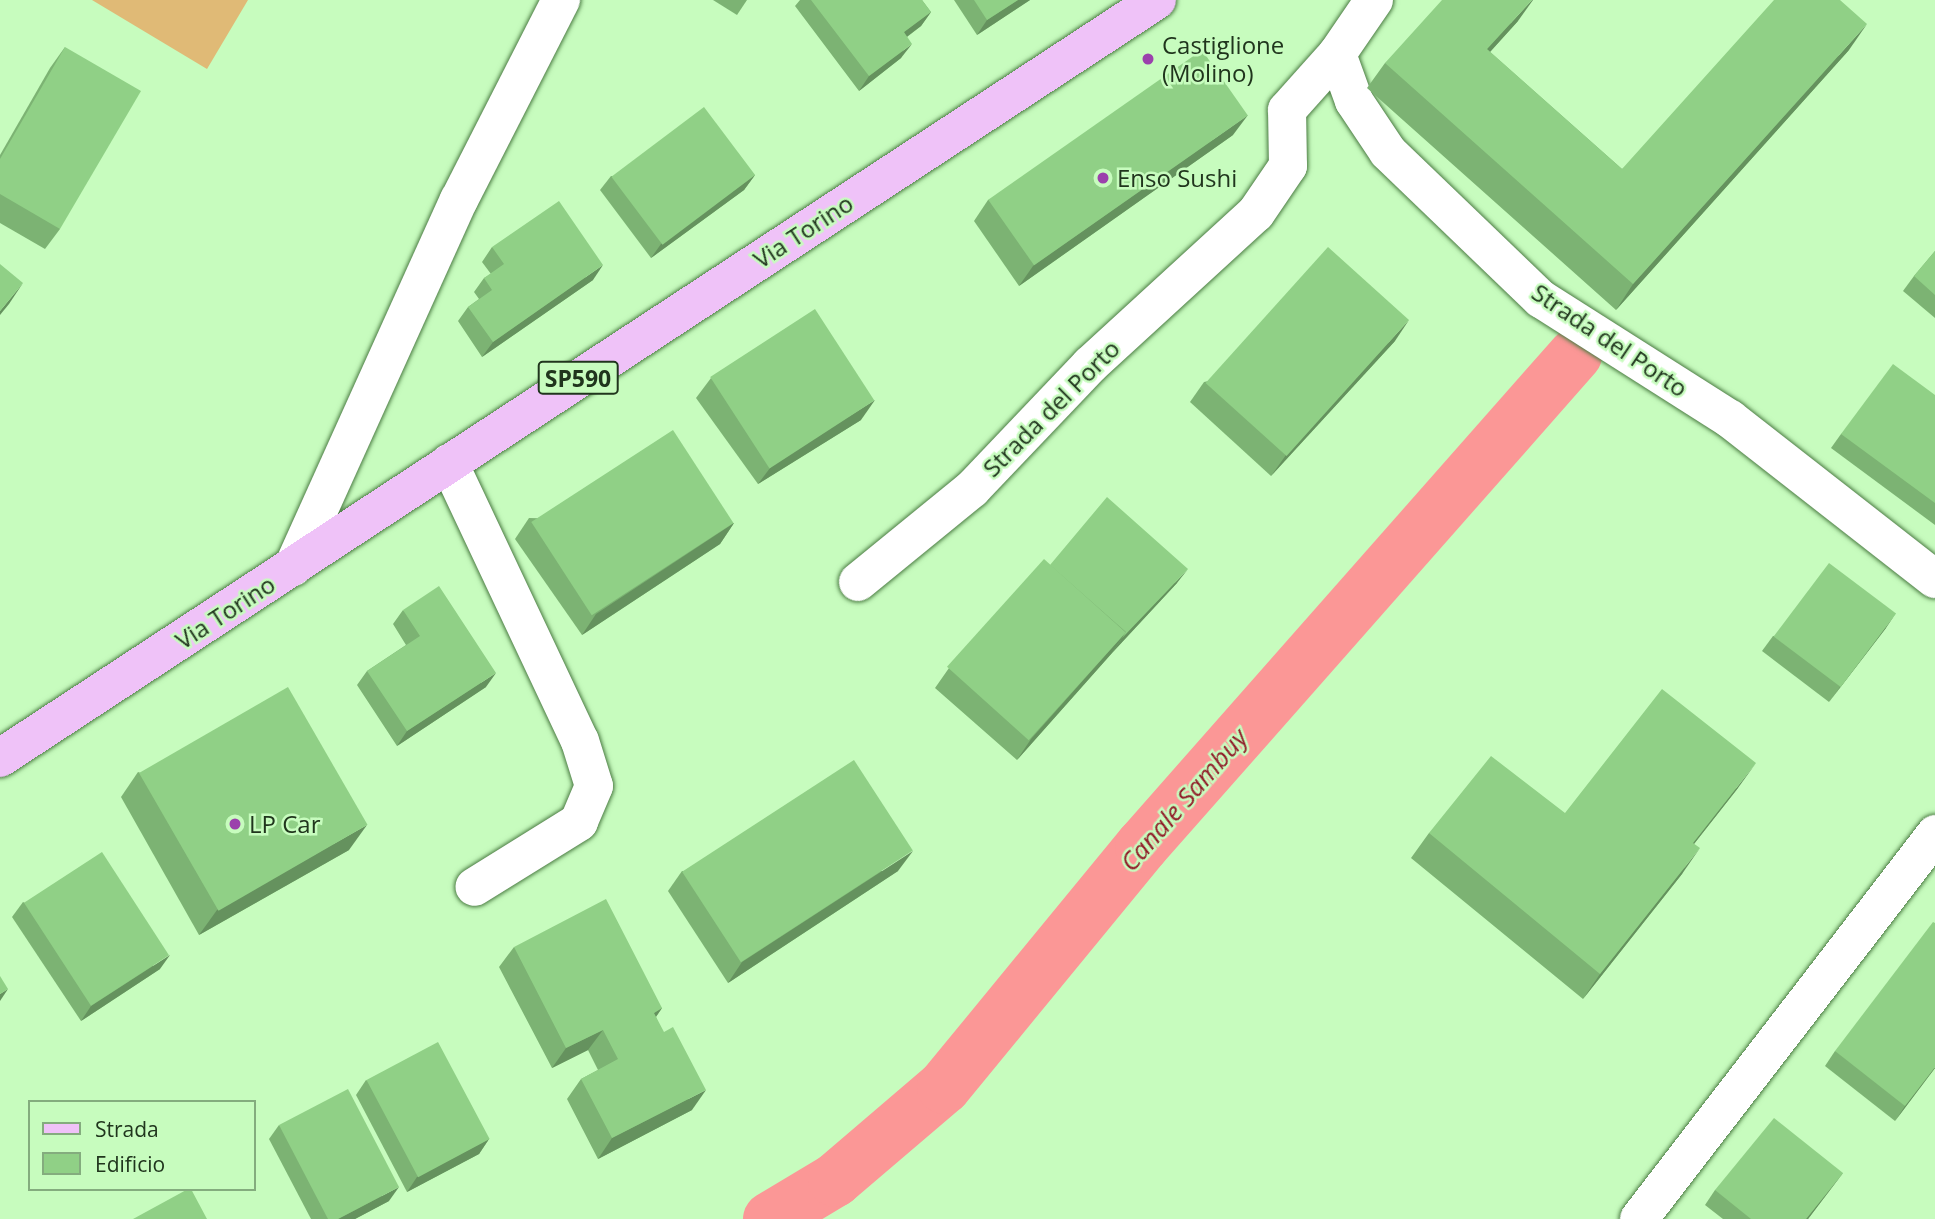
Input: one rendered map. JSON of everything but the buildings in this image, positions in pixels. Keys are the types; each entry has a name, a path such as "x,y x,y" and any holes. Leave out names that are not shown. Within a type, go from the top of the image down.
{"main road":[{"name":"Via Torino","path":"0,758 1157,0"}],"street":[{"path":"293,567 459,200 561,0"},
{"name":"Strada del Porto","path":"858,582 972,489 1081,373 1256,213 1288,166 1287,110 1337,54 1374,0"},
{"name":"Strada del Porto","path":"1337,54 1354,101 1388,152 1541,299 1730,419 1935,579"},
{"path":"449,463 580,740 594,786 579,822 474,887"},
{"path":"1639,1219 1935,834"}],"shaded area":[{"path":"92,0 248,0 207,69"}],"waterway":[{"name":"Canale Sambuy","path":"770,1219 835,1180 944,1087 1142,846 1575,355"}],"place":[{"name":"Castiglione (Molino)","path":"1148,59"},
{"name":"Enso Sushi","path":"1103,178"},
{"name":"LP Car","path":"235,824"}]}
